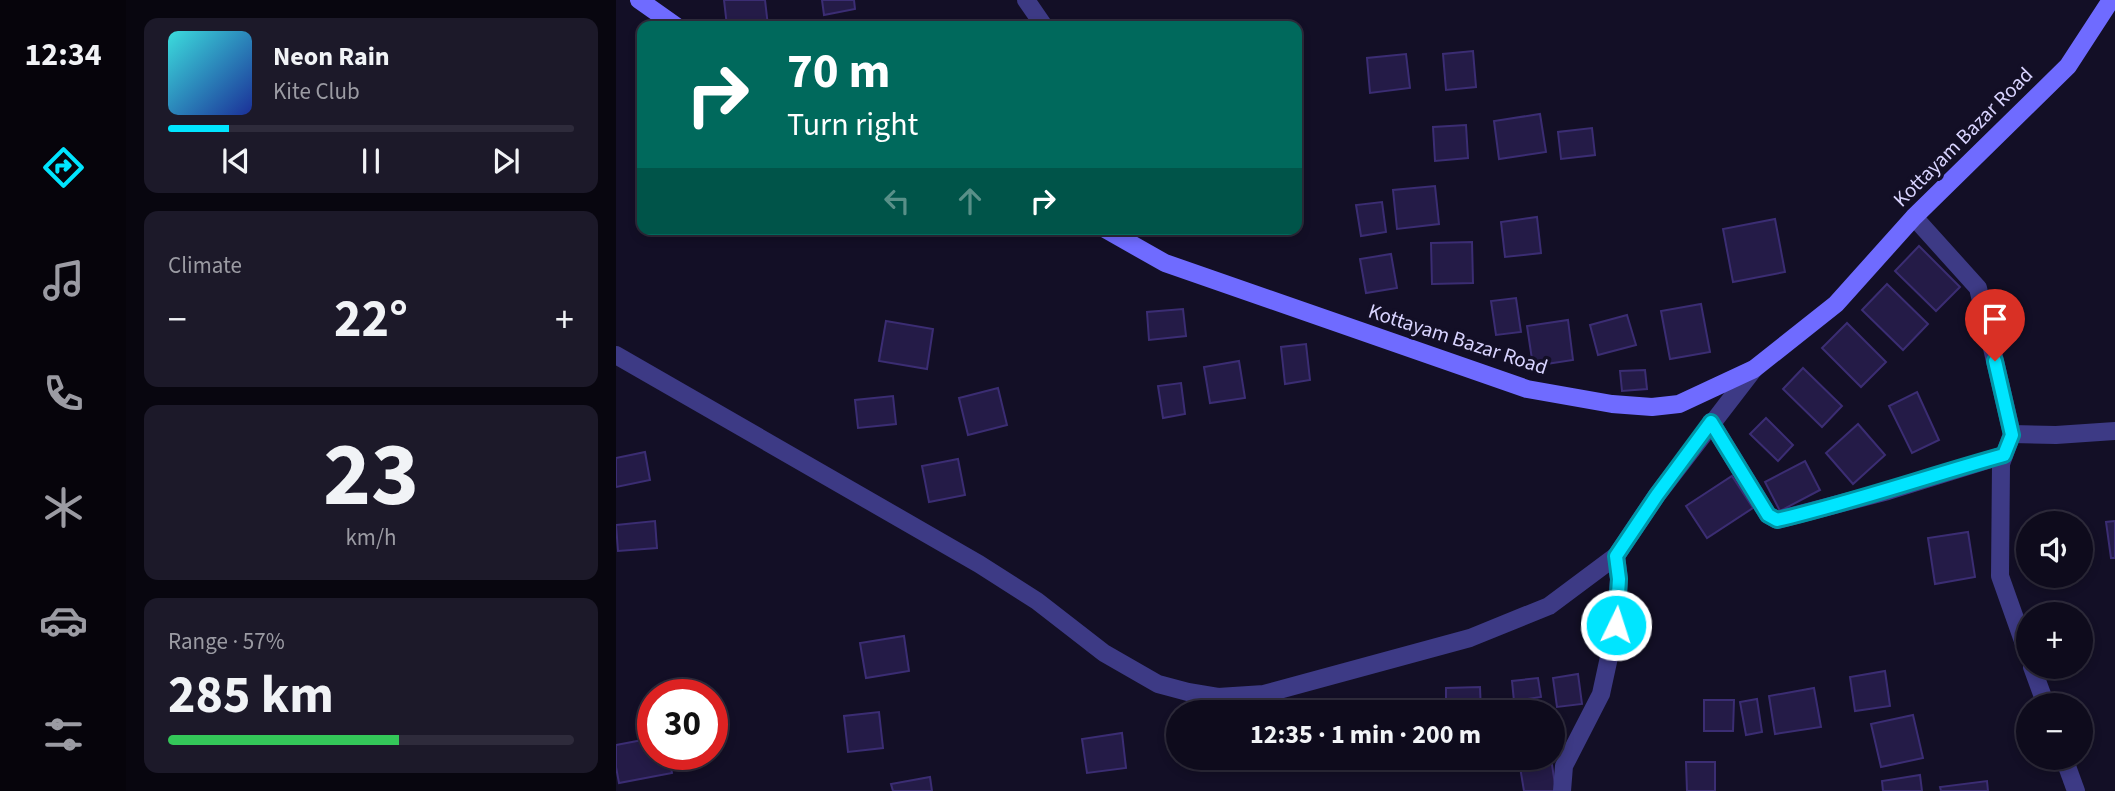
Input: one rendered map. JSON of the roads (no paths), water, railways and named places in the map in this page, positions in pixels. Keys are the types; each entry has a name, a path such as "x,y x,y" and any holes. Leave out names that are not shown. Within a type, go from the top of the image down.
{"main road":[{"path":"639,0 669,21"},
{"name":"Kottayam Bazar Road","path":"1116,235 1165,263 1527,389 1612,404 1652,407 1679,404 1754,369 1836,304 1914,217 2067,66 2111,0"}],"street":[{"path":"1026,0 1041,21"},
{"path":"1914,217 1978,288 2012,435 2001,464 2000,576 2016,622"},
{"path":"616,355 979,564 1037,601 1115,659 1158,684 1218,697 1264,694 1470,638 1549,606 1616,556 1657,495 1754,369"},
{"path":"1711,422 1768,515 1777,520 1888,491 2004,455"},
{"path":"2012,435 2056,436 2115,431"},
{"path":"1562,791 1564,766 1601,694 1616,625 1619,579 1616,556"},
{"path":"2068,770 2076,791"}]}
